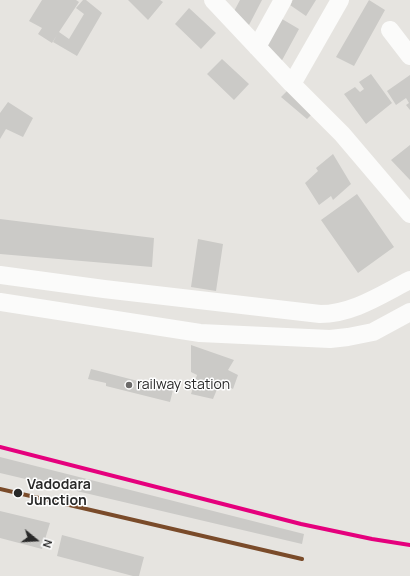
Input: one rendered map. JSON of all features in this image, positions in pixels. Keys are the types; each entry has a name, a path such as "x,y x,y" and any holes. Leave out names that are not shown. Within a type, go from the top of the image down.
{"street":[{"path":"213,0 292,84 342,134 410,214"},
{"path":"257,47 282,0"},
{"path":"292,84 340,0"},
{"path":"390,30 410,56"},
{"path":"0,274 104,289 320,314 333,314 347,311 410,280"},
{"path":"0,302 200,333 330,339 372,332 410,312"}],"building":[{"path":"42,0 76,0 79,2 59,32 69,39 84,14 76,8 83,0 86,0 102,13 77,56 53,42 57,35 52,43 38,34 42,28 29,21"},
{"path":"128,0 160,0 163,2 148,20"},
{"path":"240,0 262,0 249,25 232,15"},
{"path":"293,0 316,0 306,16 290,5"},
{"path":"369,0 385,10 354,66 336,57"},
{"path":"189,8 216,33 201,49 175,24"},
{"path":"282,19 299,29 280,64 263,51"},
{"path":"222,59 249,84 234,100 207,74"},
{"path":"371,74 392,103 366,124 344,94 355,87 360,92 364,89 359,82"},
{"path":"410,75 410,110 406,105 409,103 406,98 396,105 387,91"},
{"path":"296,82 321,105 307,119 281,97"},
{"path":"8,102 33,118 23,137 6,129 0,139 0,113"},
{"path":"410,145 410,180 391,160"},
{"path":"333,154 351,184 333,200 331,196 319,205 305,183 318,171 316,168"},
{"path":"357,194 394,247 358,273 321,220"},
{"path":"0,219 154,238 152,267 0,254"},
{"path":"198,239 223,244 216,291 191,287"},
{"path":"191,345 234,360 228,370 238,375 233,389 220,382 213,399 191,394 197,375 191,372"},
{"name":"railway station","path":"91,369 173,390 170,402 106,386 106,383 88,379"},
{"path":"0,457 304,534 302,544 0,473"},
{"path":"0,511 50,523 42,549 0,538"},
{"path":"62,535 144,557 139,576 133,576 57,556"}],"transit line":[{"path":"0,447 301,524 372,539 410,545"},
{"path":"0,489 302,559"}],"place":[{"name":"railway station","path":"129,385"},
{"name":"Vadodara Junction","path":"18,493"}]}
